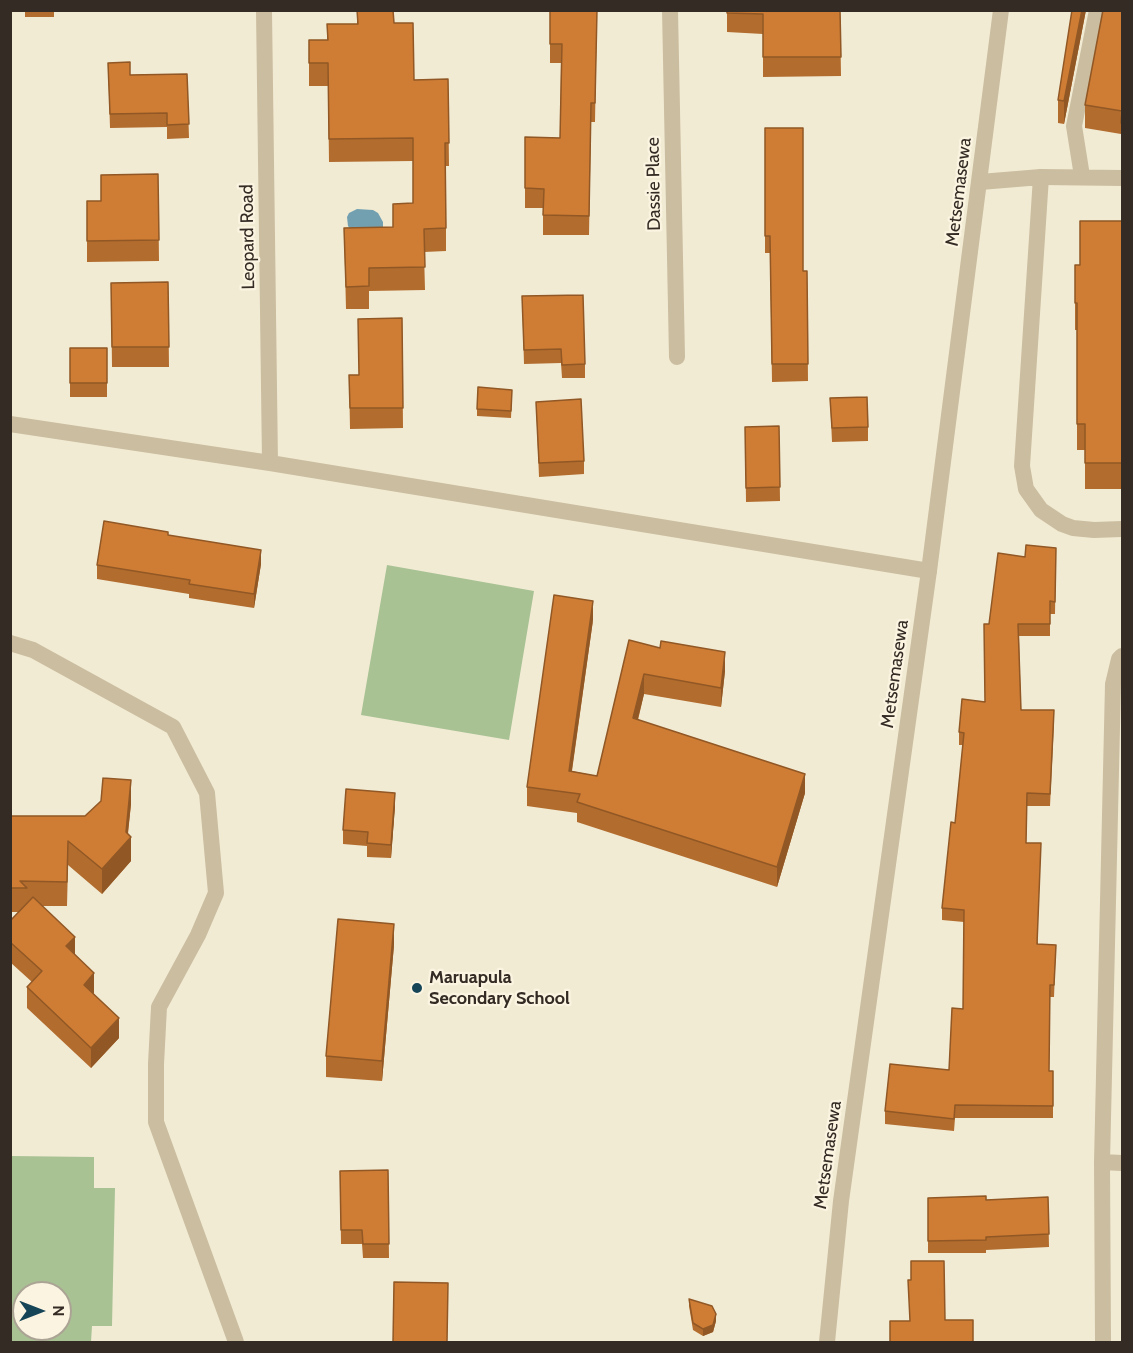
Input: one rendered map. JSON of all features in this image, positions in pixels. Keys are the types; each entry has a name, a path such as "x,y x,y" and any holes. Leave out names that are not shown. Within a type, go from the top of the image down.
{"street":[{"name":"Leopard Road","path":"264,10 270,464"},
{"name":"Dassie Place","path":"670,10 677,357"},
{"name":"Metsemasewa","path":"827,1342 841,1201 930,571 1001,10"},
{"path":"1082,176 1074,126 1096,10"},
{"path":"1041,177 1022,466 1026,489 1041,510 1062,524 1073,528 1094,530 1122,529"},
{"path":"980,182 1041,177 1122,178"},
{"path":"10,424 930,571"},
{"path":"10,643 33,650 173,727 207,793 216,893 198,935 159,1007 156,1122 236,1342"},
{"path":"1103,1342 1102,1162 1113,684 1119,659 1122,656"},
{"path":"1102,1162 1122,1163"}],"green space":[{"path":"387,565 534,591 509,740 361,715"},
{"path":"11,1156 94,1157 94,1188 115,1188 112,1326 92,1326 91,1342 11,1342"}],"water":[{"path":"357,209 373,210 378,213 383,222 383,228 351,230 347,217 349,213"}],"building":[{"path":"357,10 393,10 394,23 413,23 414,80 448,79 449,143 445,143 446,228 424,229 425,267 369,268 369,286 346,287 344,228 393,227 393,204 413,203 413,138 329,139 328,63 309,63 309,40 328,40 327,24 358,24"},
{"path":"550,10 597,10 595,103 591,103 589,216 543,215 544,189 525,188 525,137 560,138 562,44 550,44"},
{"path":"727,10 840,10 841,57 763,57 763,14 727,13"},
{"path":"1072,10 1082,10 1064,101 1058,100"},
{"path":"1103,10 1122,10 1122,111 1085,105"},
{"path":"130,62 130,75 187,74 189,124 167,125 167,113 110,114 108,63"},
{"path":"765,128 803,128 803,271 807,271 808,364 772,364 770,236 765,236"},
{"path":"158,174 159,240 87,241 87,201 101,201 101,175"},
{"path":"1080,221 1122,221 1122,463 1085,463 1085,424 1077,424 1075,265 1080,265"},
{"path":"168,282 169,347 112,347 111,283"},
{"path":"583,295 585,364 562,365 561,349 524,350 522,296"},
{"path":"402,318 403,408 350,408 349,375 359,375 358,319"},
{"path":"70,348 107,348 107,383 70,383"},
{"path":"478,387 512,390 511,411 477,409"},
{"path":"867,397 868,427 832,428 830,398"},
{"path":"581,399 584,461 539,463 536,402"},
{"path":"779,426 780,487 746,488 745,427"},
{"path":"104,521 168,532 168,535 261,550 254,594 189,584 190,580 97,565"},
{"path":"1026,545 1056,548 1055,602 1050,601 1050,624 1018,624 1021,710 1054,710 1050,794 1027,793 1026,843 1041,843 1037,944 1056,945 1054,985 1050,985 1049,1071 1053,1071 1053,1106 955,1105 954,1119 885,1111 890,1064 949,1070 952,1008 963,1009 964,910 942,908 951,822 955,823 964,733 959,732 962,699 985,702 984,624 989,624 998,553 1025,557"},
{"path":"554,595 593,601 569,771 597,776 629,640 660,648 661,641 725,652 721,688 644,674 633,718 805,774 777,867 577,802 580,794 527,787"},
{"path":"103,778 131,780 126,832 131,837 102,869 68,841 67,882 20,881 27,888 10,888 10,816 85,816 101,801"},
{"path":"346,789 395,793 391,845 367,843 368,832 343,830"},
{"path":"33,897 75,937 66,946 94,973 84,985 119,1018 91,1048 27,987 42,971 10,942 10,921"},
{"path":"338,919 394,924 382,1061 326,1056"},
{"path":"388,1170 389,1244 363,1244 362,1230 341,1230 340,1171"},
{"path":"986,1196 986,1200 1048,1197 1049,1234 986,1237 986,1240 928,1241 928,1198"},
{"path":"911,1261 944,1261 945,1320 973,1320 973,1342 890,1342 890,1321 910,1321 908,1280 911,1280"},
{"path":"394,1282 448,1283 447,1342 393,1342"},
{"path":"689,1299 712,1306 716,1314 713,1325 703,1329 693,1323"}],"place":[{"name":"Maruapula Secondary School","path":"417,988"}]}
